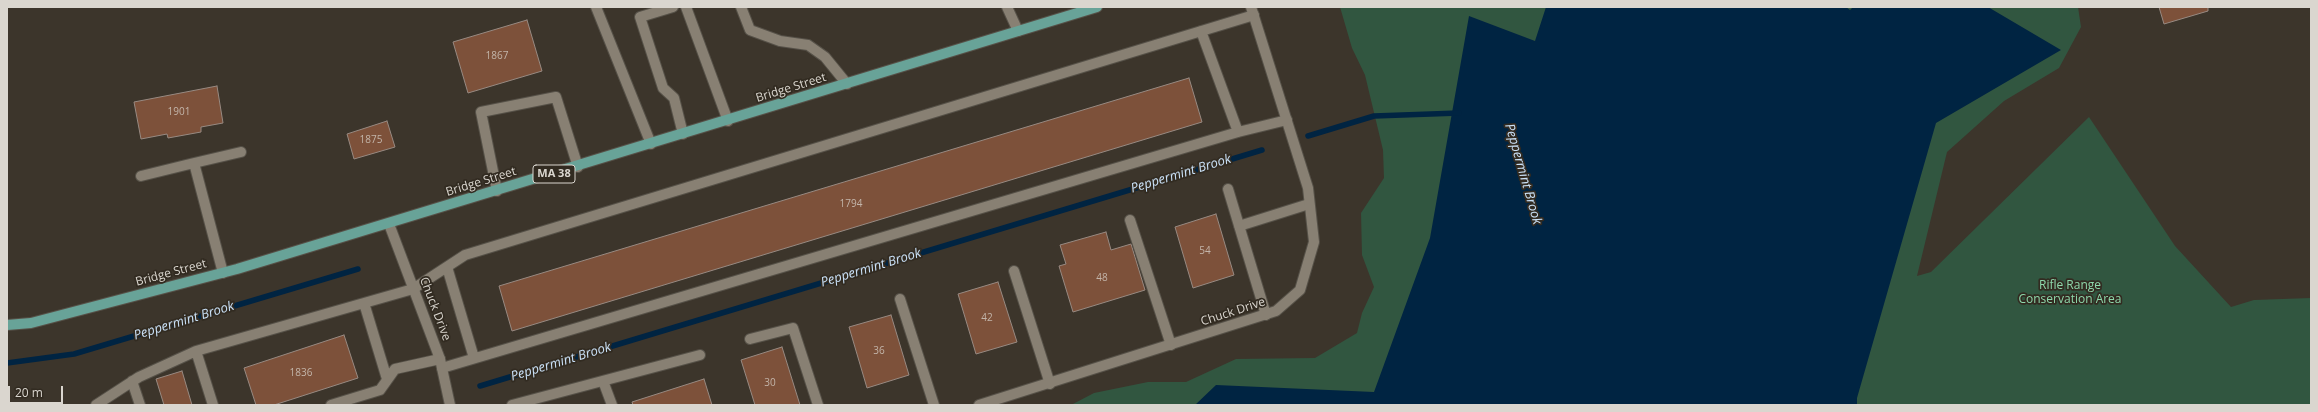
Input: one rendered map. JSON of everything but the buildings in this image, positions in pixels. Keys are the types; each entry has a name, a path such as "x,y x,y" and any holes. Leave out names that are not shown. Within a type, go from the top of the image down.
{"main road":[{"name":"Bridge Street","path":"7,325 31,323 223,273 728,121 1097,7"}],"street":[{"path":"596,7 651,144"},
{"path":"673,7 640,17 663,88 674,98 683,134"},
{"path":"686,7 728,121"},
{"path":"1007,7 1018,31"},
{"path":"744,8 750,30 780,41 808,45 825,57 847,84"},
{"path":"96,405 132,381 196,351 413,289 446,267 472,253 1201,30 1252,11"},
{"name":"Chuck Drive","path":"979,405 1050,384 1276,311 1300,290 1314,242 1308,188 1252,11"},
{"path":"1201,30 1238,132"},
{"path":"497,191 481,112 556,98 578,166"},
{"path":"331,405 380,390 395,369 474,358 1238,132 1287,120"},
{"path":"141,176 194,162 241,152"},
{"path":"194,162 223,273"},
{"path":"1228,189 1266,314"},
{"path":"1239,226 1309,204"},
{"path":"1130,220 1172,345"},
{"name":"Chuck Drive","path":"388,224 441,363 450,405"},
{"path":"446,267 474,358"},
{"path":"1014,271 1050,384"},
{"path":"900,299 934,405"},
{"path":"364,303 387,379"},
{"path":"750,339 793,328 818,405"},
{"path":"196,351 213,405"},
{"path":"512,405 700,355"},
{"path":"132,381 140,405"},
{"path":"603,381 612,405"}],"green space":[{"name":"Rifle Range Conservation Area","path":"1340,7 2078,7 2081,27 2059,68 2004,101 1947,152 1917,276 1931,272 2089,117 2175,246 2231,307 2254,300 2311,298 2311,405 1071,405 1094,393 1148,382 1186,382 1236,359 1315,358 1357,333 1362,313 1374,287 1362,255 1361,213 1384,178 1383,150 1365,75 1352,48"}],"water":[{"path":"1546,7 1846,7 1850,10 1853,7 1988,7 2061,50 1936,123 1857,398 1857,405 1195,405 1216,385 1374,392 1430,238 1469,16 1535,41"}],"waterway":[{"name":"Peppermint Brook","path":"1308,136 1374,116 1459,113"},
{"name":"Peppermint Brook","path":"480,386 1262,150"},
{"name":"Peppermint Brook","path":"7,363 74,354 358,269"}]}
